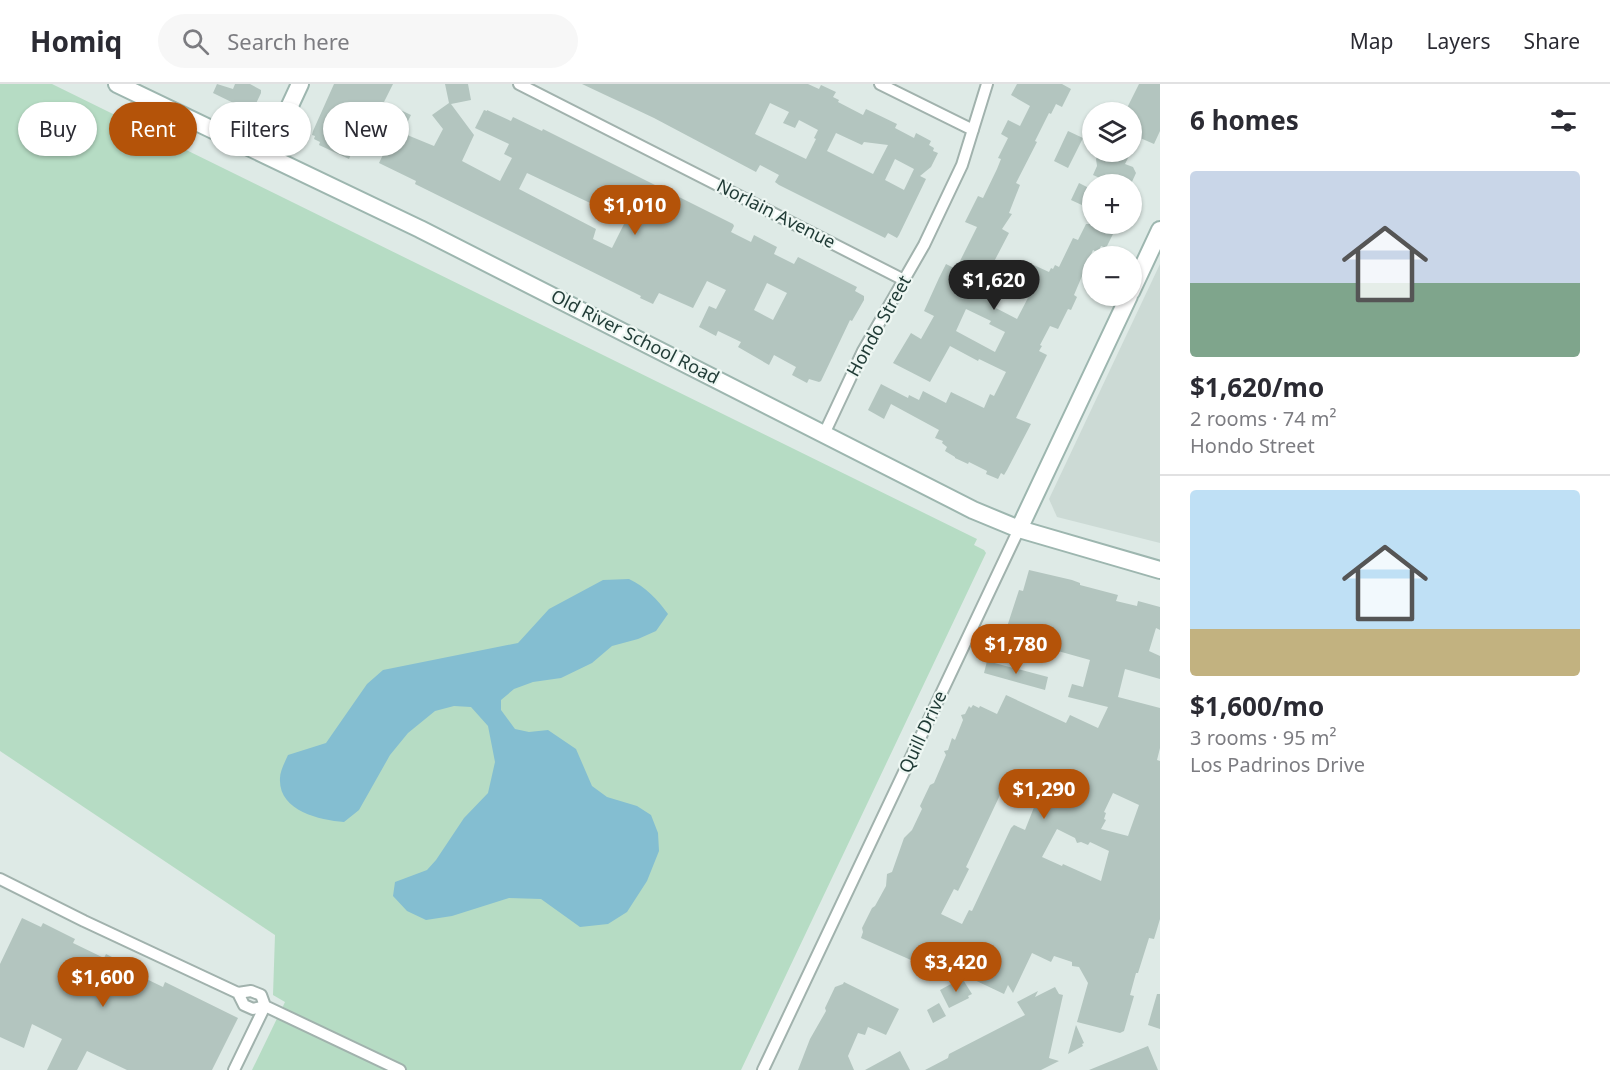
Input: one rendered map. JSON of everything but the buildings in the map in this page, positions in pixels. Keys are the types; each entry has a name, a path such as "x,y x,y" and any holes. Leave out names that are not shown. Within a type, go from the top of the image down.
{"main road":[{"name":"Old River School Road","path":"117,84 209,128"},
{"path":"292,102 300,84"},
{"name":"Old River School Road","path":"269,156 430,234 973,510 1019,529 1160,570"},
{"name":"Quill Drive","path":"1142,268 1160,230"},
{"name":"Quill Drive","path":"1019,529 1124,306"}],"street":[{"name":"Norlain Avenue","path":"519,84 904,280"},
{"path":"880,84 972,130"},
{"name":"Hondo Street","path":"824,434 863,351 924,245 962,165 987,84"},
{"name":"Quill Drive","path":"763,1070 1019,529"},
{"path":"0,879 238,993 251,991 261,995 265,1006 400,1070"},
{"path":"234,1070 265,1006"}],"shaded area":[{"path":"1160,264 1160,543 1057,517 1049,499"}],"green space":[{"path":"0,84 52,84 89,102 18,102 18,156 97,156 97,106 109,112 109,156 197,155 977,539 974,545 986,553 741,1070 252,1070 285,1002 273,995 275,935 0,751"}],"water":[{"path":"629,579 651,594 668,614 656,631 612,646 592,663 561,678 533,682 514,689 501,700 501,710 515,729 529,732 548,730 576,749 592,786 607,797 637,806 651,815 658,833 659,851 647,881 627,912 608,924 580,927 541,899 509,898 452,916 426,920 407,911 393,896 395,882 427,870 464,818 488,793 495,762 488,726 471,707 454,706 435,711 408,733 390,755 359,810 344,822 312,816 302,812 286,799 281,789 280,778 288,755 326,743 367,684 383,670 518,643 549,609 603,580"}]}
